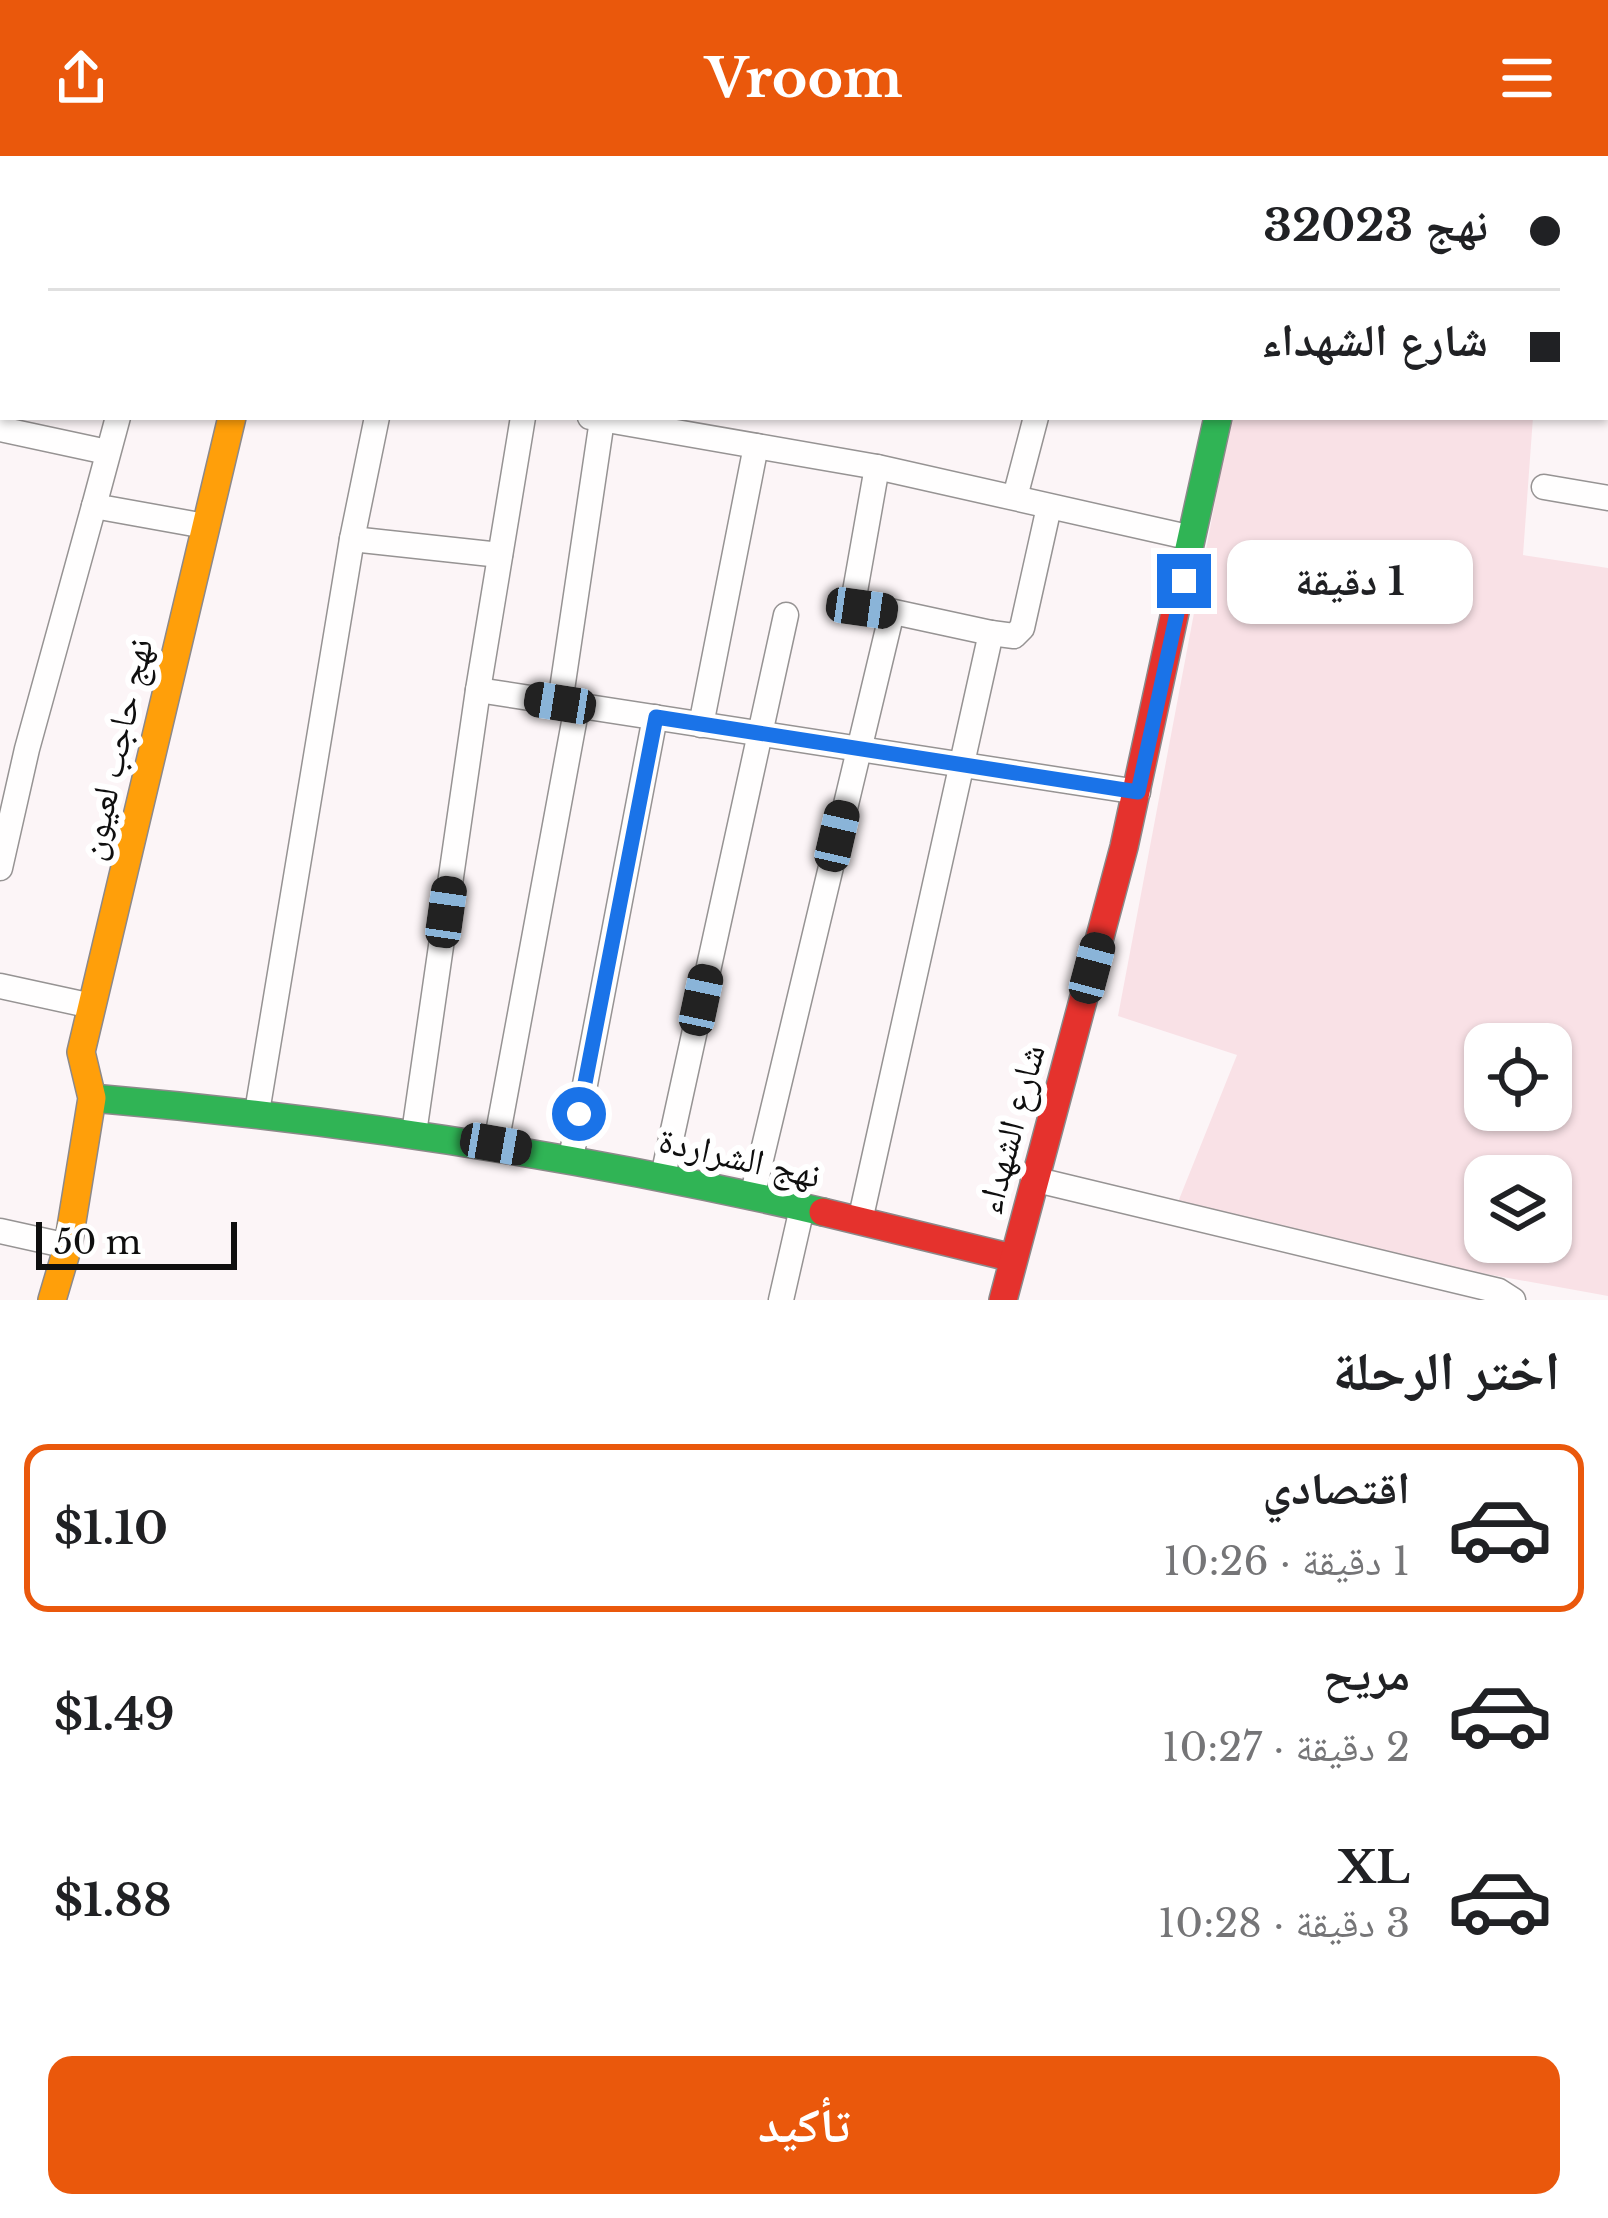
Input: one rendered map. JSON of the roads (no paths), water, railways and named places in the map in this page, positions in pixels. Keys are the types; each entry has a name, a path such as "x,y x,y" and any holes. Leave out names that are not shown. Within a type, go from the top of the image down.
{"street":[{"path":"0,868 27,749 117,420"},
{"name":"نهج حاجب لعيون","path":"52,1300 68,1246 92,1098 81,1052 231,420"},
{"path":"256,1112 352,538 376,420"},
{"path":"414,1133 522,420"},
{"path":"496,1144 569,705 596,420"},
{"path":"620,420 705,427 754,458 877,467 1192,538"},
{"path":"1015,497 1035,420"},
{"name":"شارع الشهداء","path":"1003,1300 1138,792 1217,420"},
{"path":"0,429 107,452"},
{"path":"701,725 754,458"},
{"path":"877,467 854,597 862,608 1014,636 1022,628 1049,507"},
{"path":"1544,487 1608,498"},
{"path":"94,506 205,526"},
{"path":"352,538 500,555"},
{"path":"752,1197 892,612"},
{"path":"663,1176 786,615"},
{"path":"860,1221 991,633"},
{"path":"478,691 1138,792"},
{"path":"571,1158 656,717"},
{"path":"0,986 92,1006"},
{"name":"نهج الشراردة","path":"92,1098 256,1112 496,1144 663,1176 1013,1258"},
{"path":"1033,1179 1480,1286 1513,1300"},
{"path":"781,1300 802,1208"},
{"path":"0,1232 68,1246"}]}
